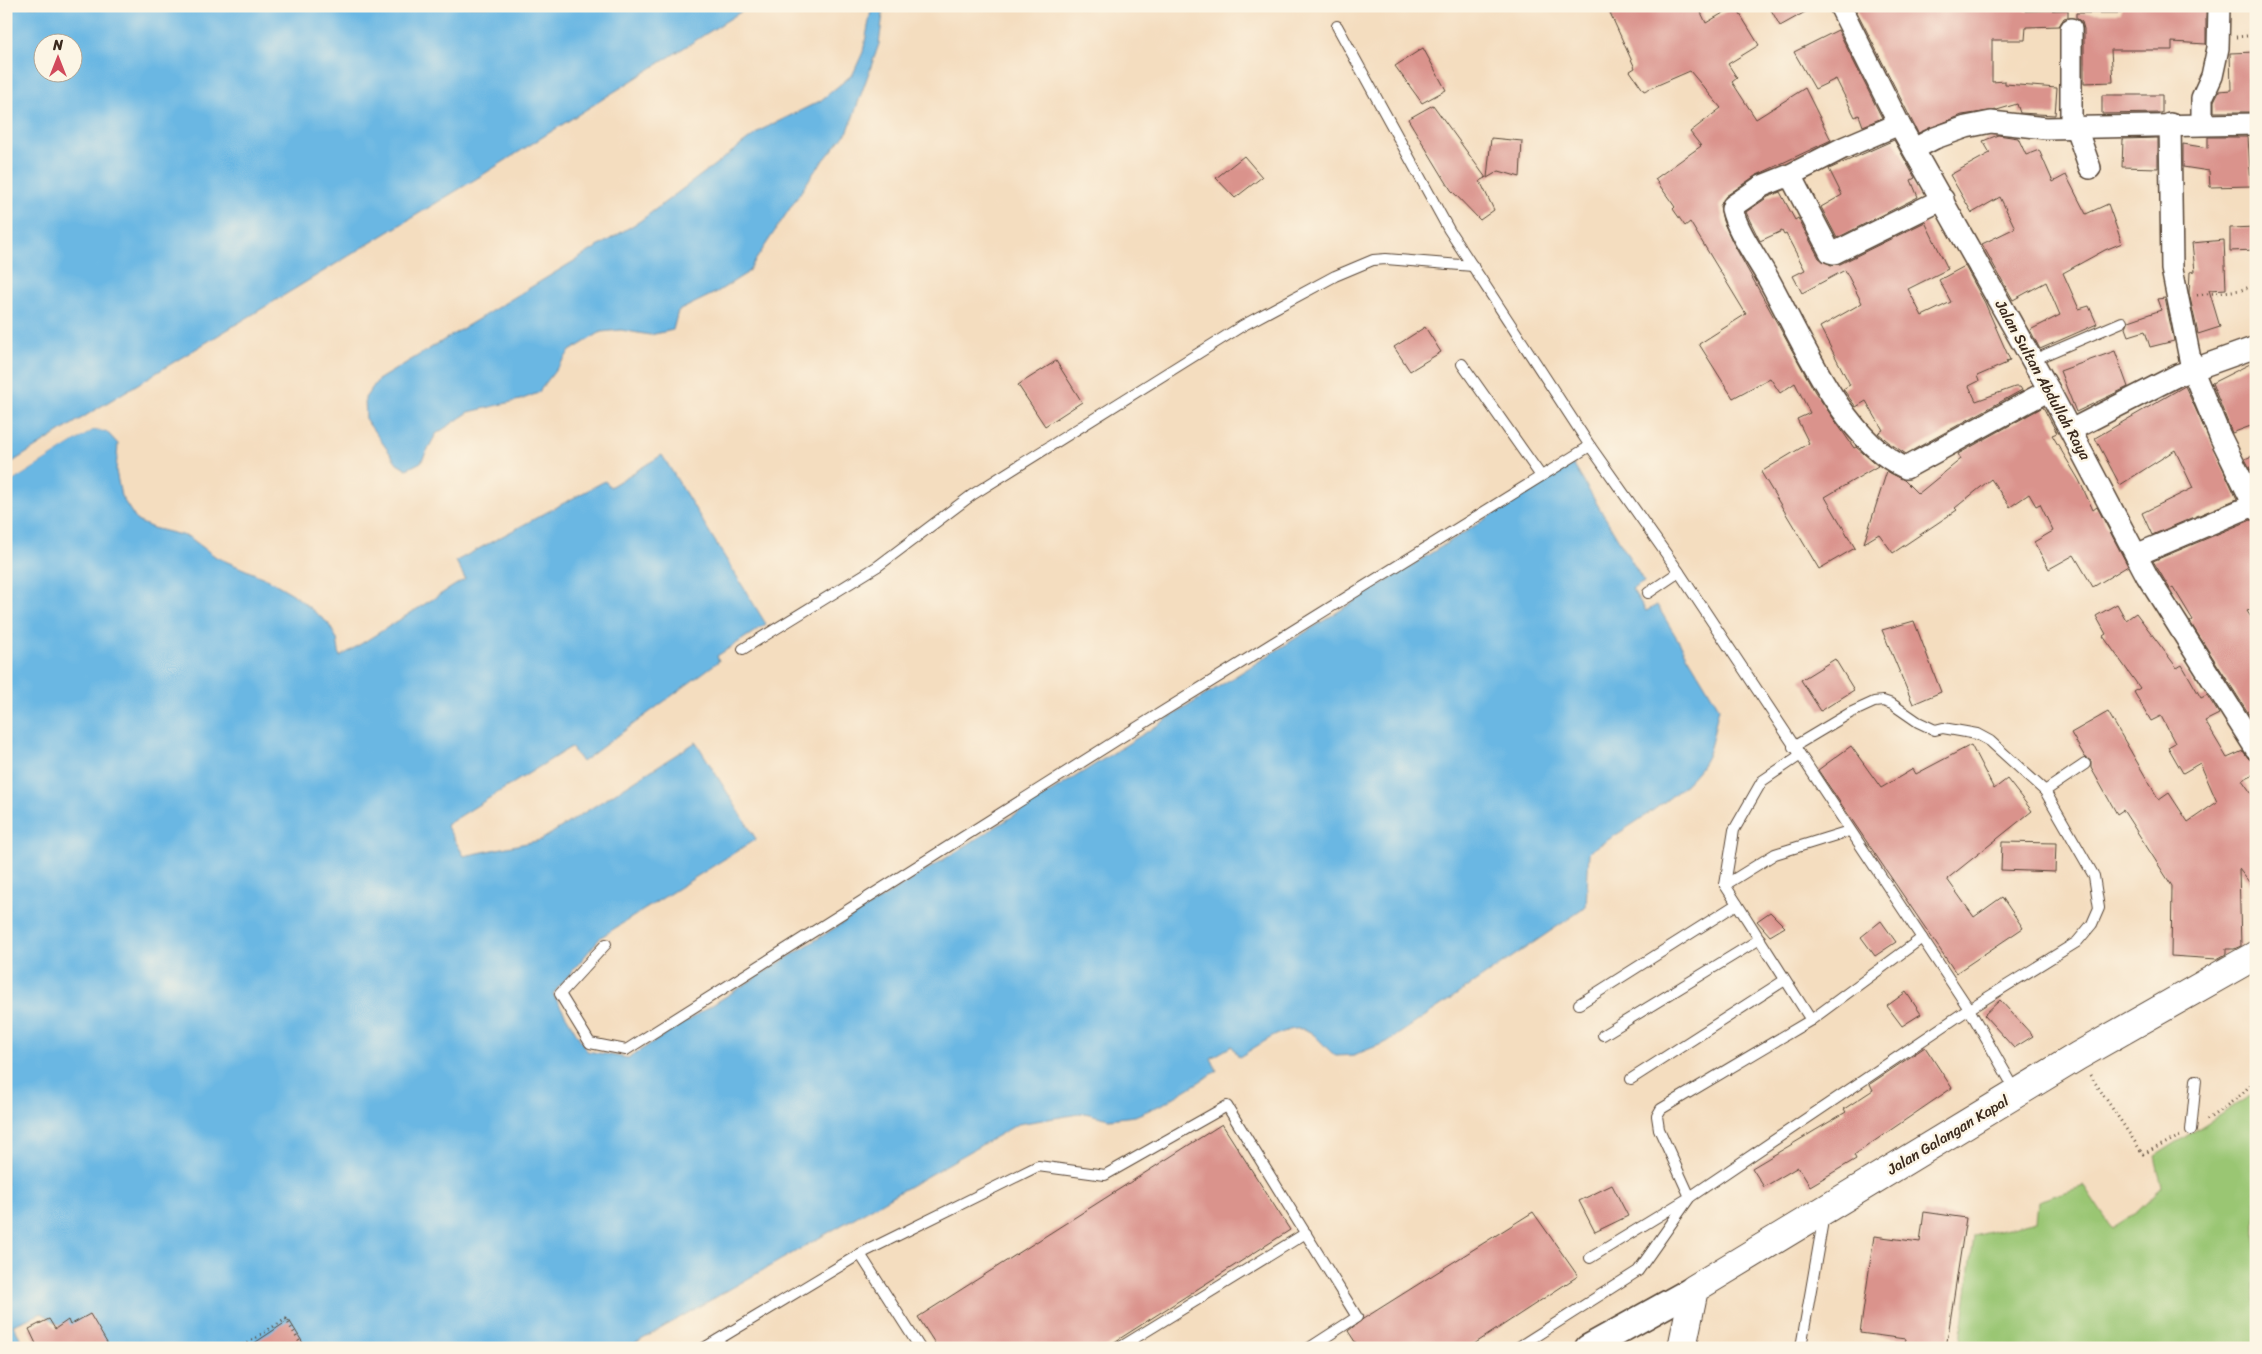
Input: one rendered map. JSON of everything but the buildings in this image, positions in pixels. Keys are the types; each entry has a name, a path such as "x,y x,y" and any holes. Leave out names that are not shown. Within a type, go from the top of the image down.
{"main road":[{"name":"Jalan Galangan Kapal","path":"1694,1290 2078,1056 2256,955"},
{"path":"1680,1346 1694,1290"}],"street":[{"name":"Jalan Sultan Abdullah Raya","path":"1840,6 1899,124 1943,199 2071,430 2136,555 2256,749"},
{"path":"2202,124 2202,98 2212,76 2218,48 2219,6"},
{"path":"2071,30 2074,128 2090,168"},
{"path":"1914,149 1935,138 1991,122 2046,128 2170,124 2256,124"},
{"path":"1899,124 1843,148 1790,175 1762,186 1733,206 1732,211 1840,408 1878,451 1894,463 1906,468 2049,390"},
{"path":"2136,555 2254,500 2220,436 2192,369 2180,297 2172,269 2170,124"},
{"path":"1790,175 1830,252 1834,253 1943,199"},
{"path":"2071,430 2192,369 2256,347"},
{"path":"1588,1348 1694,1290"}],"lane":[{"path":"1337,26 1449,230 1590,446 1678,572 1969,1009 2017,1093"},
{"path":"743,650 878,566 981,489 1242,326 1334,276 1373,260 1386,259 1473,266"},
{"path":"2032,360 2122,322"},
{"path":"1462,364 1541,476"},
{"path":"606,944 560,994 590,1043 626,1050 1590,446"},
{"path":"1648,593 1678,572"},
{"path":"1590,1258 1690,1197 1969,1009 2077,942 2092,924 2098,908 2094,876 2044,791 1990,741 1977,734 1943,728 1935,730 1918,722 1892,704 1883,701 1874,702 1850,713 1796,751 1762,781 1734,830 1725,885 1811,1020"},
{"path":"2044,791 2085,764"},
{"path":"1725,885 1775,854 1849,831"},
{"path":"1579,1004 1737,904"},
{"path":"1690,1197 1659,1129 1656,1116 1661,1109 1811,1020 1922,938"},
{"path":"1603,1035 1760,939"},
{"path":"1631,1079 1785,980"},
{"path":"2191,1130 2196,1080"},
{"path":"704,1348 860,1254 1038,1166 1105,1175 1227,1106 1357,1317 1310,1348"},
{"path":"1517,1348 1638,1271 1690,1197"},
{"path":"1800,1347 1825,1210"},
{"path":"1119,1348 1306,1233"},
{"path":"860,1254 920,1348"}],"path":[{"path":"2180,297 2241,290 2256,286"},
{"path":"2078,1056 2143,1154 2191,1130 2241,1095 2256,1079"},
{"path":"239,1348 286,1318 303,1348"}],"green space":[{"path":"2256,1092 2256,1348 1960,1348 1974,1236 2036,1221 2038,1201 2084,1186 2112,1228 2137,1212 2162,1188 2155,1156"}],"water":[{"path":"6,6 750,6 484,174 6,466"},
{"path":"872,6 884,6 879,44 848,131 814,172 747,273 717,292 678,311 673,330 650,335 621,330 601,332 570,351 538,393 520,400 469,412 436,434 421,462 407,469 397,463 366,420 365,398 378,380 640,221 761,130 820,101 853,74 863,52"},
{"path":"93,430 106,431 118,444 116,471 121,496 137,521 153,528 189,537 216,557 269,580 293,594 328,623 337,639 340,657 465,579 456,561 605,481 610,487 662,455 766,624 717,656 719,661 582,762 571,747 446,825 464,856 541,840 696,742 756,839 601,937 553,994 587,1051 628,1058 1573,464 1644,582 1632,589 1646,611 1657,605 1719,708 1707,756 1687,783 1636,822 1589,852 1586,907 1387,1042 1354,1055 1336,1056 1310,1032 1302,1029 1293,1029 1274,1036 1239,1057 1232,1046 1211,1058 1217,1071 1163,1104 1135,1116 1109,1119 1085,1113 1018,1124 627,1348 83,1348 77,1337 42,1313 13,1325 26,1348 6,1348 6,485"}],"pier":[{"path":"92,428 104,428 106,431 93,430 6,485 6,482"}]}
